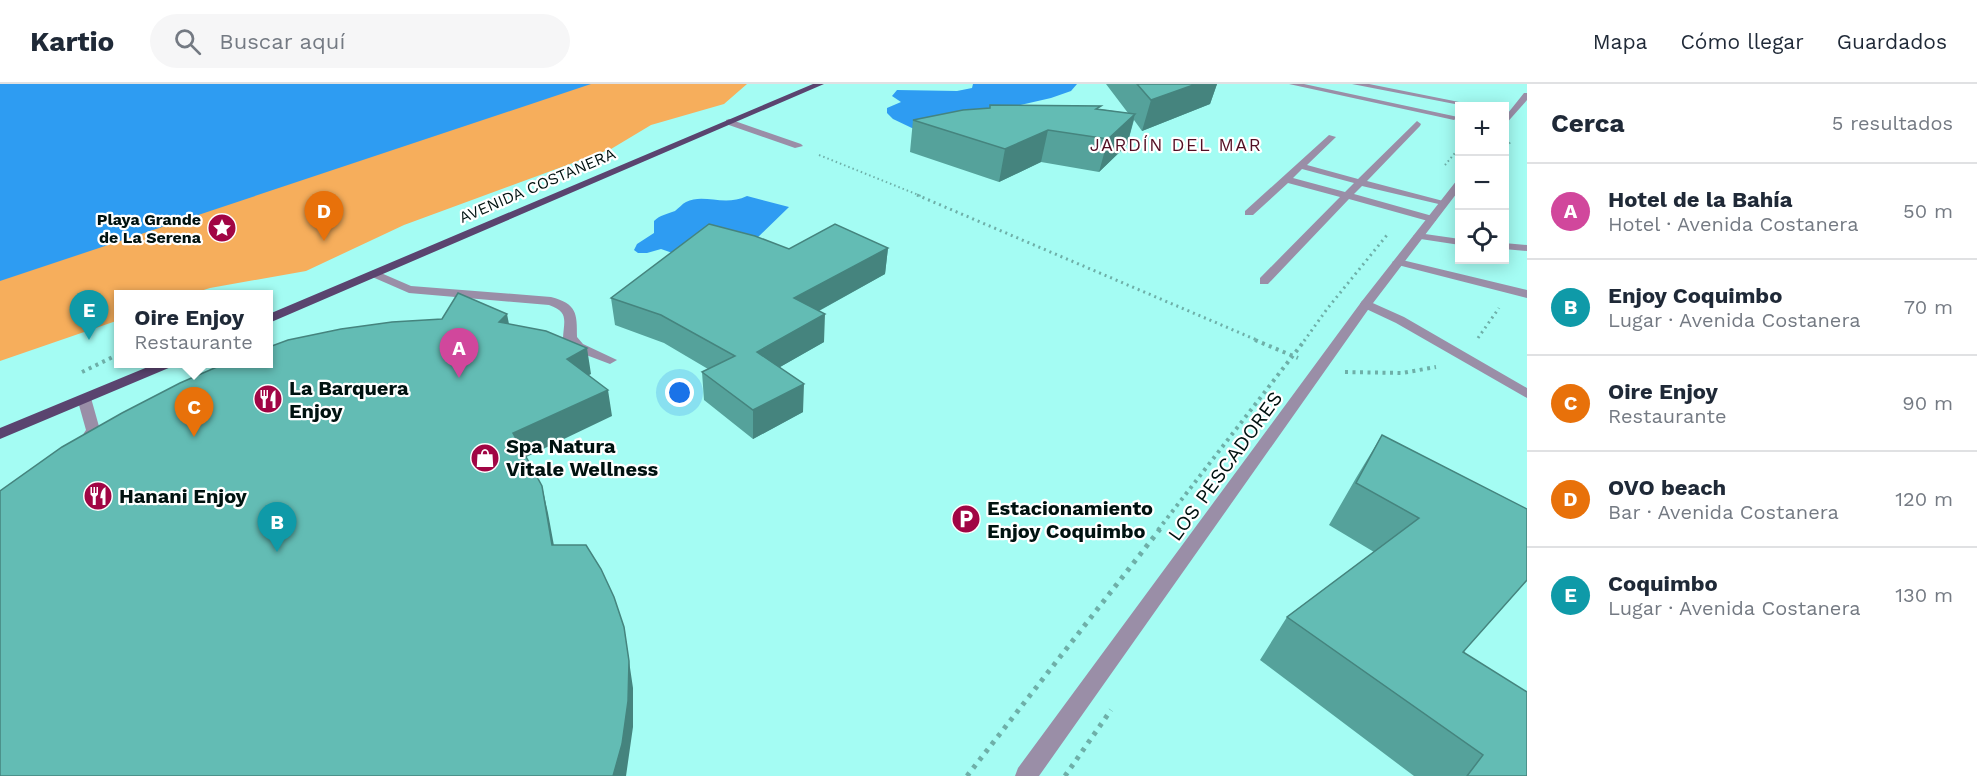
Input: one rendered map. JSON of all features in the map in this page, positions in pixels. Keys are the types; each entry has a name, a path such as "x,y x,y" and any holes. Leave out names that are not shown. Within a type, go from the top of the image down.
{"main road":[{"name":"AVENIDA COSTANERA","path":"273,317 820,84"},
{"path":"2,434 154,368"}],"street":[{"path":"1293,84 1454,117"},
{"path":"1356,84 1455,102"},
{"path":"1509,118 1526,97"},
{"path":"729,122 798,146"},
{"path":"1264,281 1417,124"},
{"path":"1248,213 1332,137"},
{"path":"1300,166 1443,204"},
{"path":"1286,179 1432,219"},
{"name":"LOS PESCADORES","path":"1026,776 1366,304 1455,188"},
{"path":"1418,236 1455,241"},
{"path":"1509,246 1527,248"},
{"path":"1398,262 1527,294"},
{"path":"374,274 409,289 551,301 565,306 572,316 570,338 578,346 610,360"},
{"path":"1366,304 1400,320 1527,394"},
{"path":"69,456 89,440 93,430 84,398"}],"path":[{"path":"798,146 933,201 1322,368 1344,372 1402,374 1435,367 1462,356 1494,318 1502,303 1505,288"},
{"path":"967,776 1294,356 1346,285 1407,212"}],"shaded area":[{"path":"410,84 747,84 724,104 651,125 611,149 404,225 306,271 204,290 114,290 114,322 0,361 0,198"}],"water":[{"path":"0,84 591,84 0,281"},
{"path":"973,84 1077,84 1071,91 1051,98 914,129 893,119 887,113 887,108 901,102 892,96 897,90 957,91 972,88"},
{"path":"747,196 789,207 753,242 687,258 661,249 647,253 638,253 634,250 637,244 654,233 654,221 675,211 686,202 700,199 730,200"}],"building":[{"path":"1137,84 1196,84 1151,100"},
{"path":"990,105 1101,106 1096,109 1135,114 1108,139 1048,130 1005,149 913,120 963,110 990,108"},
{"path":"709,224 755,236 789,249 835,224 888,248 794,298 825,314 757,352 804,384 753,410 702,372 735,356 661,315 611,298"},
{"path":"458,293 507,314 499,322 546,331 587,348 567,359 608,390 513,433 542,486 552,545 586,545 601,569 614,597 624,627 629,661 628,701 622,744 613,776 0,776 0,491 62,447 122,413 214,368 273,368 273,346 288,340 341,329 392,322 442,319"},
{"path":"1382,435 1527,509 1527,580 1463,652 1527,692 1527,776 1467,776 1483,755 1287,617 1419,518 1356,483"}],"place":[{"name":"Playa Grande de La Serena","path":"222,228"},
{"name":"OVO beach","path":"324,241"},
{"name":"Coquimbo","path":"89,340"},
{"name":"Hotel de la Bahía","path":"459,378"},
{"name":"La Barquera Enjoy","path":"268,399"},
{"name":"Oire Enjoy","path":"194,437"},
{"name":"Spa Natura Vitale Wellness","path":"485,458"},
{"name":"Hanani Enjoy","path":"98,496"},
{"name":"Estacionamiento Enjoy Coquimbo","path":"966,519"},
{"name":"Enjoy Coquimbo","path":"277,552"}],"district":[{"name":"JARDÍN DEL MAR","path":"1176,145"}]}
